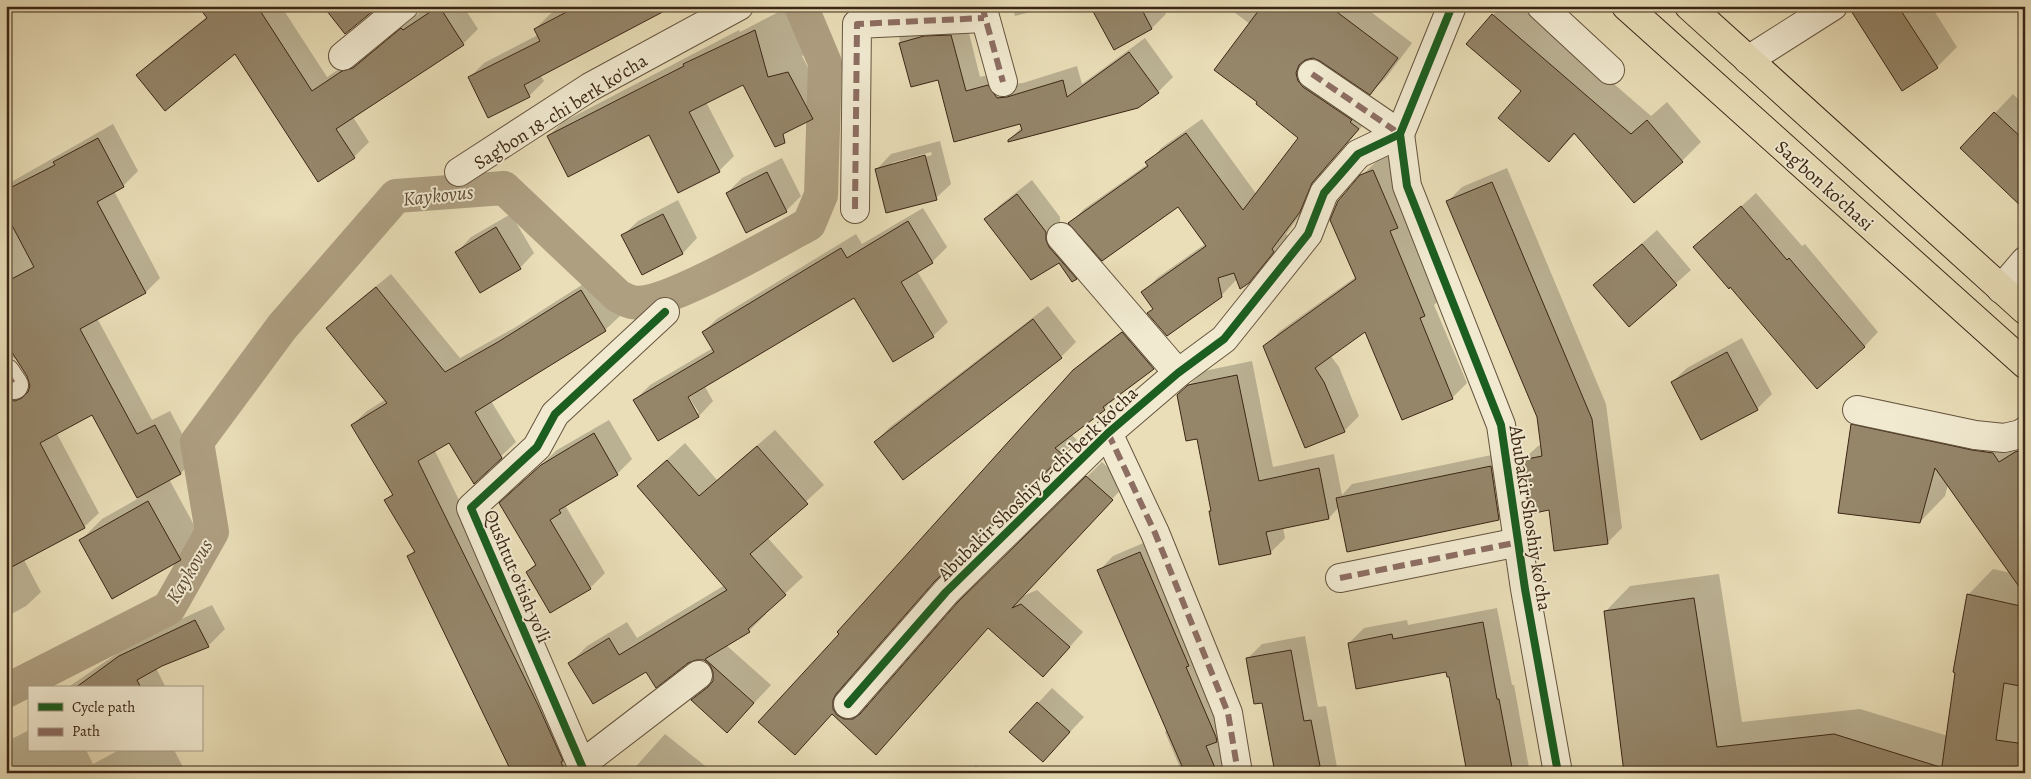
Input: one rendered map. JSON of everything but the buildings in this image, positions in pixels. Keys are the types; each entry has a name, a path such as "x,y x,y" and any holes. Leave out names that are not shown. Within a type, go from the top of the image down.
{"main road":[{"name":"Sag’bon ko’chasi","path":"1626,6 2025,364"},
{"path":"1690,6 2025,310"}],"street":[{"path":"343,56 404,6"},
{"name":"Sag'bon 18-chi berk ko'cha","path":"459,172 590,87 739,6"},
{"path":"1312,74 1400,134 1452,6"},
{"path":"1748,60 1801,14 1832,6"},
{"path":"1550,9 1610,70"},
{"path":"855,209 857,24 983,12 1003,82"},
{"name":"Abubakir Shoshiy 6-chi berk ko'cha","path":"848,704 946,592 1108,433 1178,372 1224,338 1308,234 1324,193 1358,154 1400,134"},
{"name":"Abubakir Shoshiy ko'cha","path":"1400,134 1407,186 1501,425 1526,589 1558,773"},
{"path":"1060,237 1178,372"},
{"path":"2001,289 2025,261"},
{"name":"Qushtut o'tish yo'li","path":"584,768 471,508 537,447 555,414 665,312"},
{"path":"1857,410 1984,436 2004,438 2021,434 2025,431"},
{"name":"Abubakir Shoshiy 6-chi berk ko'cha","path":"1108,433 1155,533 1228,713 1238,773"},
{"path":"1340,578 1520,542"},
{"path":"584,768 698,675"}],"waterway":[{"name":"Kaykovus","path":"6,691 169,608 212,532 197,442 282,327 396,196 504,188 618,296 632,302 647,301 693,285 809,224 821,195 825,63 801,6"}],"marked path":[{"path":"982,6 1003,82"},
{"path":"855,209 857,24 984,18"},
{"path":"1312,74 1400,134"},
{"path":"6,373 14,385"},
{"path":"1108,433 1155,533 1228,713 1238,773"},
{"path":"1340,578 1519,542"}],"cycle path":[{"path":"848,704 946,592 1108,433 1178,373 1224,339 1308,234 1324,193 1358,154 1400,134 1452,6"},
{"path":"1400,134 1407,186 1501,425 1525,589 1558,773"},
{"path":"585,773 471,508 537,447 555,414 665,312"}]}
